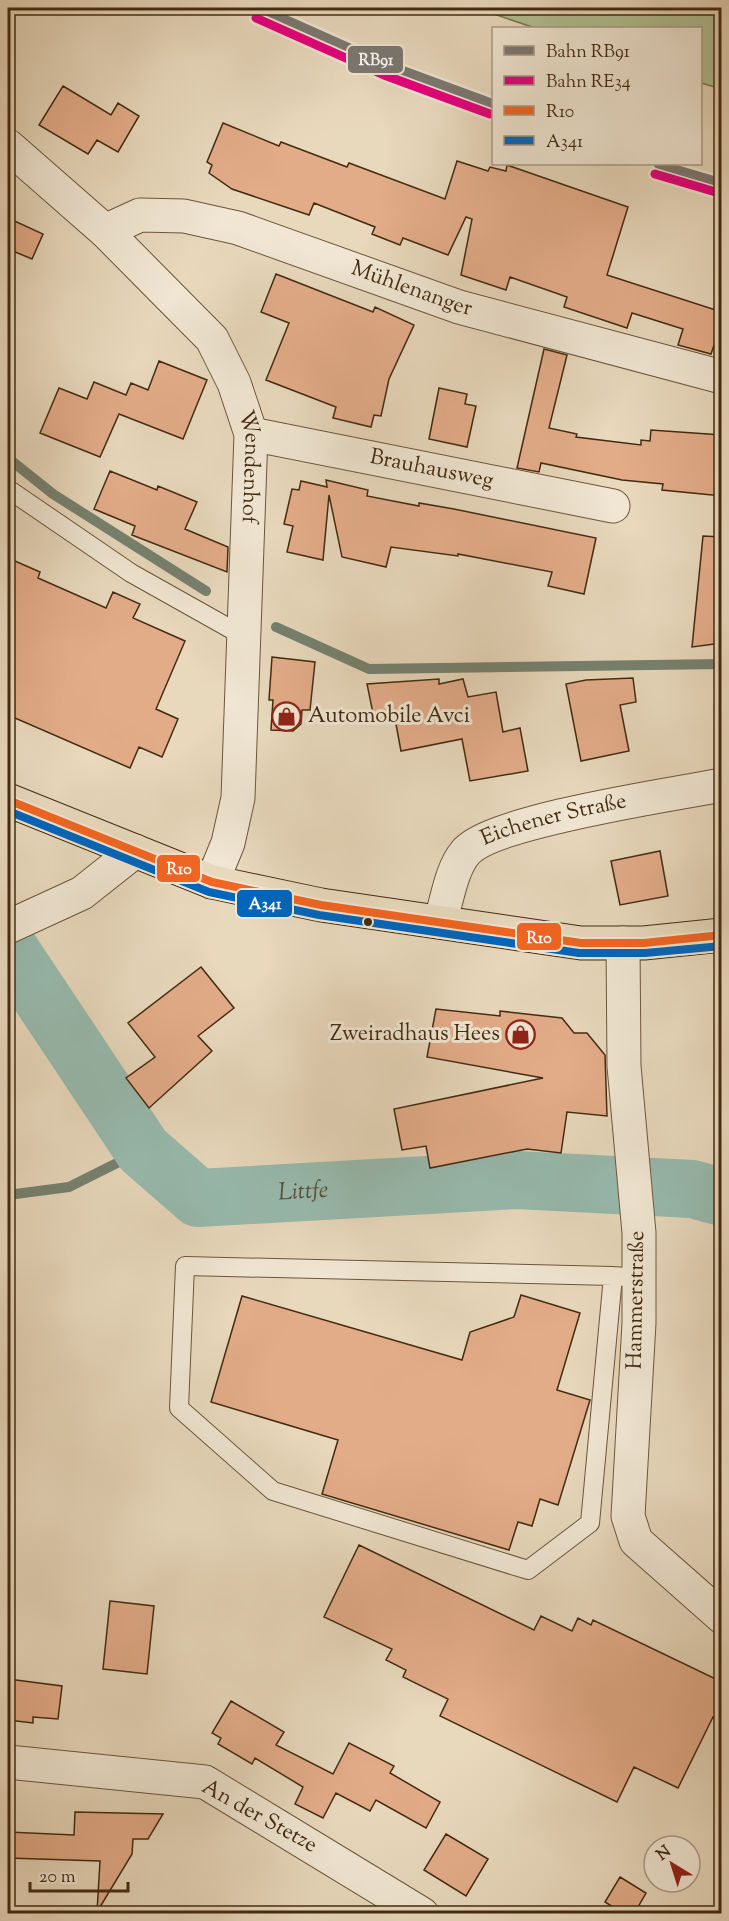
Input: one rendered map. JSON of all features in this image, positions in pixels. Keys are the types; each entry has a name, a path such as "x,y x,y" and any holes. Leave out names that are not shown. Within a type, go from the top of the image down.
{"main road":[{"path":"8,800 212,882 321,905 581,943 623,943 722,935"}],"street":[{"name":"Wendenhof","path":"8,146 105,231 212,339 234,383 250,434 238,798 228,843 212,882"},
{"name":"Mühlenanger","path":"105,231 140,214 184,216 238,228 459,307 722,377"},
{"name":"Brauhausweg","path":"250,434 613,506"},
{"name":"Eichener Straße","path":"440,922 463,855 484,838 535,822 722,785"},
{"path":"15,923 82,893 135,851"},
{"name":"Hammerstraße","path":"623,943 624,1066 633,1144 639,1233 626,1277 628,1516 636,1541 722,1617"},
{"name":"An der Stetze","path":"8,1762 205,1782 422,1914"}],"lane":[{"path":"8,489 130,573 245,637"},
{"path":"185,1266 626,1277 590,1523 528,1570 273,1491 179,1408 185,1266"}],"path":[{"path":"693,8 722,12"}],"green space":[{"path":"476,8 721,8 721,89 702,83 702,27 532,27"}],"building":[{"path":"63,86 111,115 118,103 139,116 118,152 97,140 88,154 39,125"},
{"path":"223,123 279,146 281,142 347,167 349,163 445,199 457,161 488,171 490,167 506,171 507,165 628,207 607,275 722,312 722,322 711,354 678,345 683,329 632,313 627,328 564,307 567,297 510,277 506,290 461,275 472,219 466,217 448,255 403,238 400,245 372,234 375,227 314,203 309,215 232,189 209,173 212,165 207,162"},
{"path":"8,218 43,234 32,259 8,249"},
{"path":"276,274 373,312 375,307 414,325 389,379 381,416 374,415 371,427 333,418 336,407 266,380 289,323 261,312"},
{"path":"544,349 567,355 549,428 577,434 576,437 641,445 641,440 650,441 651,430 722,435 722,496 662,490 663,484 622,480 541,463 539,472 517,468"},
{"path":"159,361 207,380 183,439 119,414 100,457 40,433 59,388 87,399 94,382 126,395 131,383 148,390"},
{"path":"439,388 467,394 465,404 476,406 467,447 429,439"},
{"path":"110,471 157,490 158,486 197,502 185,529 228,547 227,572 132,535 135,526 94,509"},
{"path":"326,480 368,490 367,496 419,506 419,503 454,509 596,538 584,594 548,586 552,572 458,554 458,556 391,547 386,567 342,557 329,495 323,560 287,552 293,526 284,524 292,489 299,490 301,481 327,487"},
{"path":"703,536 722,537 722,643 692,647"},
{"path":"8,558 40,572 38,578 106,608 113,592 140,604 133,618 185,641 156,709 178,719 162,757 139,747 130,768 8,715"},
{"path":"272,657 315,662 310,710 302,710 301,724 293,731 271,730 273,700 269,700"},
{"path":"633,678 636,702 620,705 629,751 581,761 566,684 586,680"},
{"path":"439,679 439,684 463,679 468,697 496,692 503,732 520,728 528,771 470,781 462,739 401,751 395,719 375,723 367,684"},
{"path":"660,851 668,896 620,905 611,861"},
{"path":"201,967 234,1008 198,1036 212,1051 149,1108 126,1078 155,1057 128,1023"},
{"path":"436,1009 500,1016 500,1011 562,1018 574,1033 587,1033 605,1055 607,1116 567,1112 561,1153 527,1149 430,1168 426,1146 402,1150 394,1109 543,1078 427,1057"},
{"path":"521,1295 580,1313 557,1390 590,1400 558,1505 540,1499 532,1526 518,1522 509,1550 322,1494 338,1440 211,1402 242,1296 462,1360 470,1332 514,1317"},
{"path":"359,1545 534,1630 541,1616 572,1631 578,1618 591,1625 593,1620 722,1682 722,1721 713,1717 678,1788 634,1767 617,1802 440,1716 448,1699 403,1677 406,1670 386,1660 392,1649 324,1617"},
{"path":"110,1601 154,1606 147,1674 103,1669"},
{"path":"8,1679 62,1686 58,1719 33,1717 33,1723 8,1720"},
{"path":"231,1701 284,1732 276,1745 333,1774 349,1743 394,1766 390,1773 440,1802 426,1828 376,1800 370,1811 336,1793 323,1818 295,1804 303,1787 255,1758 252,1764 218,1744 221,1738 212,1733"},
{"path":"75,1812 163,1814 148,1839 133,1839 132,1854 97,1912 100,1861 8,1858 8,1832 74,1835"},
{"path":"446,1834 488,1859 466,1896 424,1870"},
{"path":"620,1877 642,1891 642,1894 645,1894 634,1914 624,1914 605,1902"}],"waterway":[{"path":"8,458 53,494 206,591"},
{"path":"276,627 369,669 722,664"},
{"name":"Littfe","path":"8,947 143,1150 198,1198 517,1180 692,1189 722,1197"},
{"path":"8,1195 69,1187 143,1150"}],"rail line":[{"name":"RB91","path":"260,8 388,65 492,103"},
{"name":"RE34","path":"256,18 384,75 490,114"},
{"name":"RB91","path":"661,165 722,183"},
{"name":"RE34","path":"655,174 719,193"}],"transit line":[{"name":"R10","path":"8,800 212,882 321,905 581,943 644,943 722,935"},
{"name":"A341","path":"8,811 209,892 319,915 579,953 645,953 722,946"}],"place":[{"name":"Automobile Avci","path":"287,717"},
{"name":"Zweiradhaus Hees","path":"521,1035"}]}
